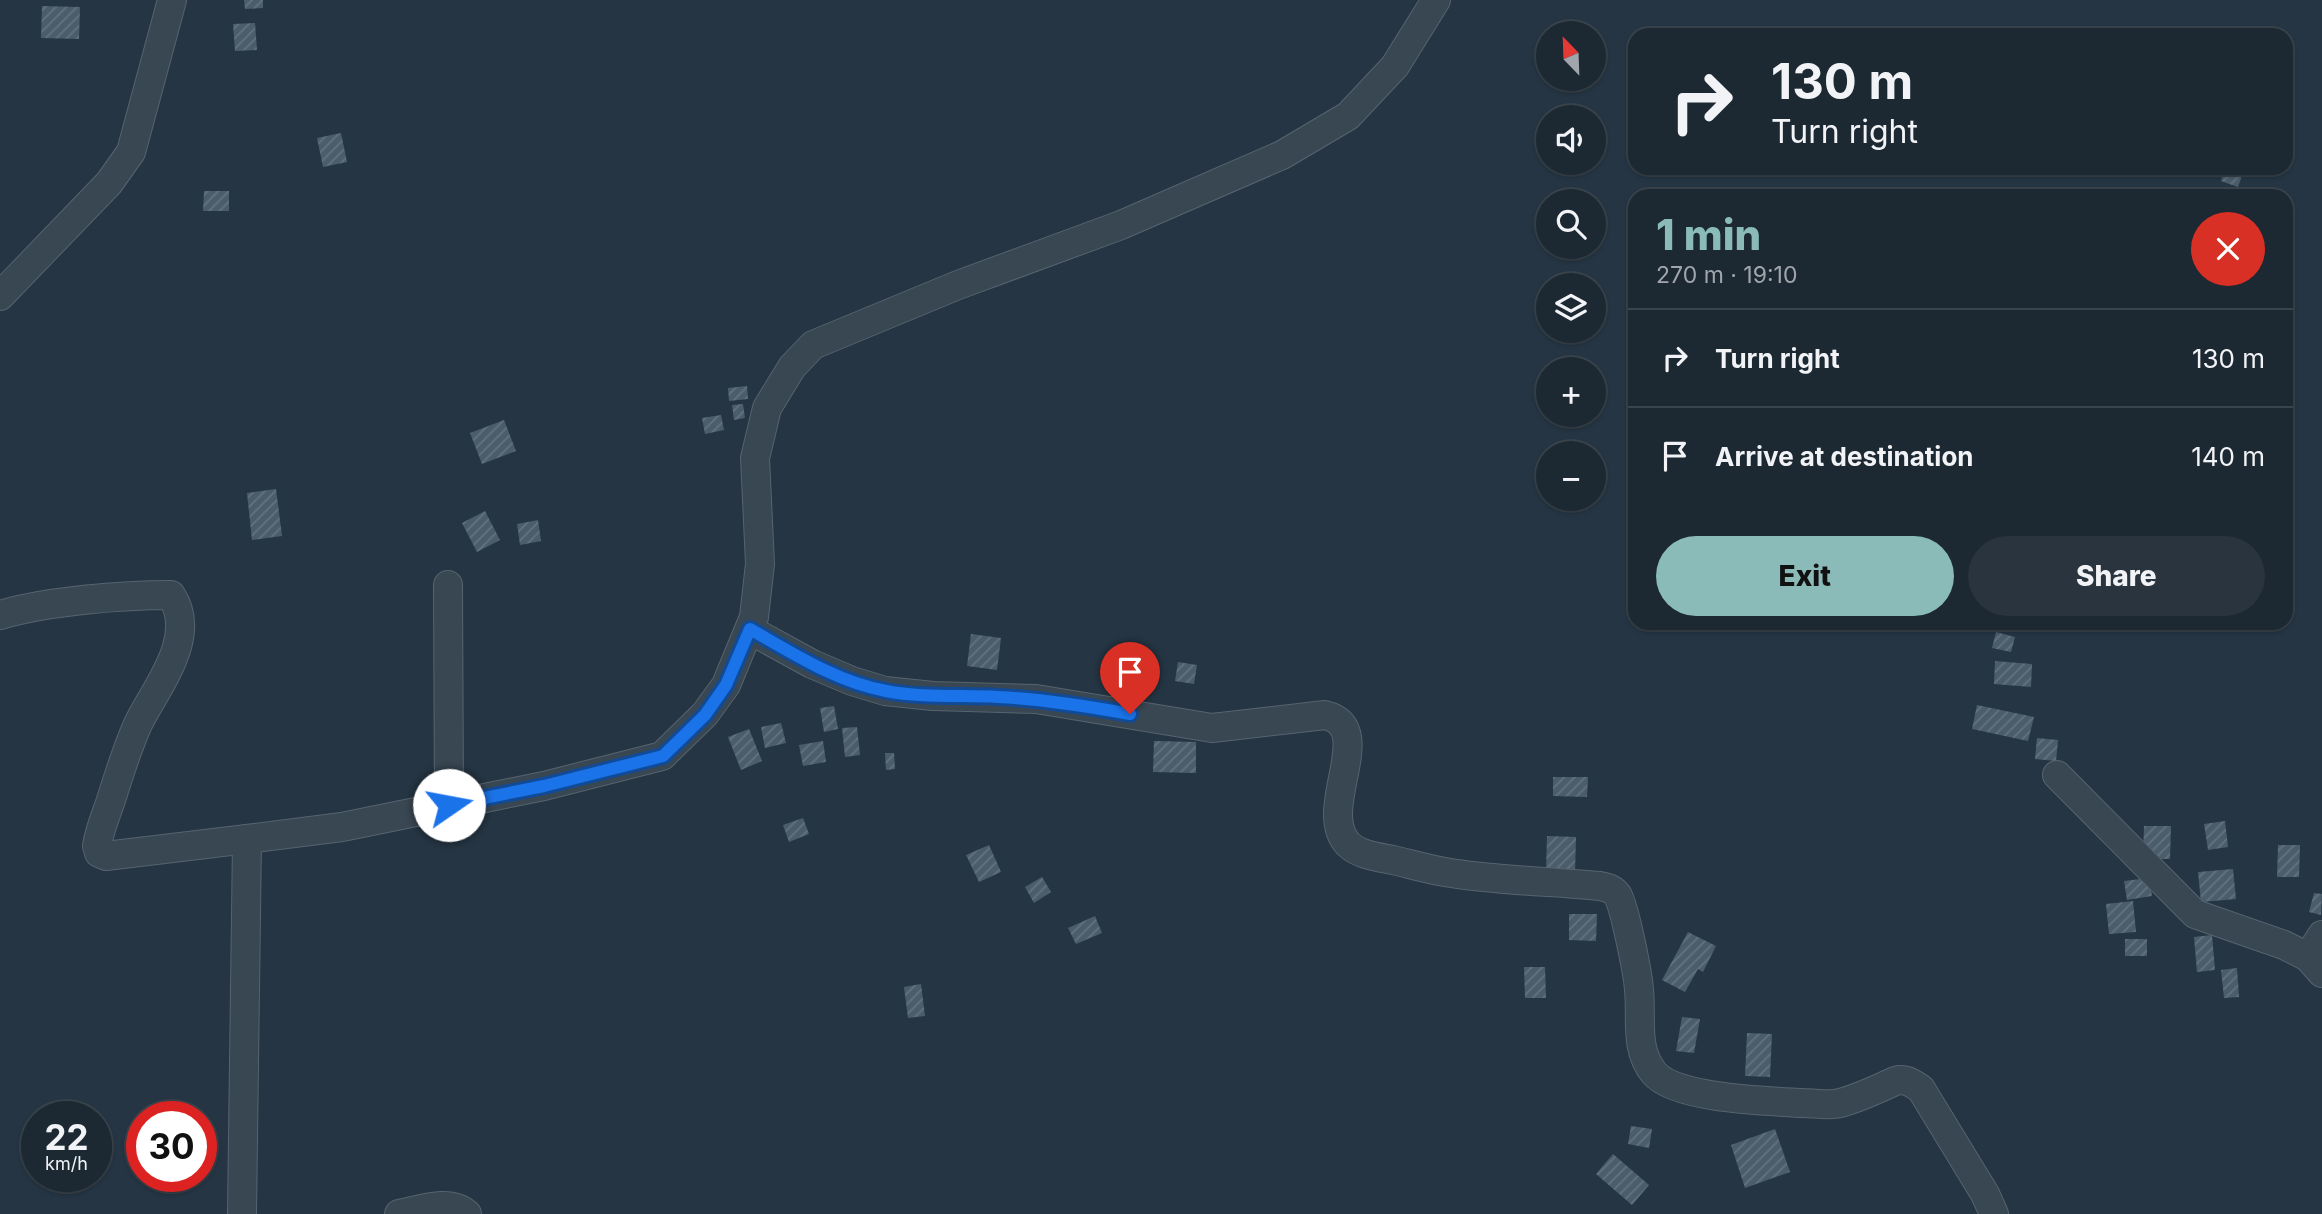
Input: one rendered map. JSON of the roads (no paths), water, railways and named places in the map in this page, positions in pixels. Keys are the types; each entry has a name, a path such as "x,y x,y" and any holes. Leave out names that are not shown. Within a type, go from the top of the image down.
{"street":[{"path":"0,296 109,183 131,152 172,0"},
{"path":"0,615 20,609 74,602 171,595 177,604 180,617 179,639 166,674 138,724 114,790 97,846 99,853 106,856 342,827 544,786 663,756 705,715 726,685 750,629 754,617 760,564 755,458 767,408 792,367 813,345 958,285 1122,225 1282,155 1348,116 1395,66 1436,0"},
{"path":"448,585 449,805"},
{"path":"750,629 812,664 885,691 933,696 1036,699 1212,728 1325,715 1335,717 1347,731 1349,744 1336,813 1340,832 1349,845 1362,853 1446,873 1612,889 1618,896 1622,910 1639,990 1639,1026 1643,1055 1654,1074 1704,1095 1760,1101 1838,1104 1895,1081 1903,1079 1911,1082 1921,1089 1994,1214"},
{"path":"2057,775 2195,914 2317,955"},
{"path":"242,1214 247,839"},
{"path":"399,1214 440,1206 456,1206 467,1214"}]}
